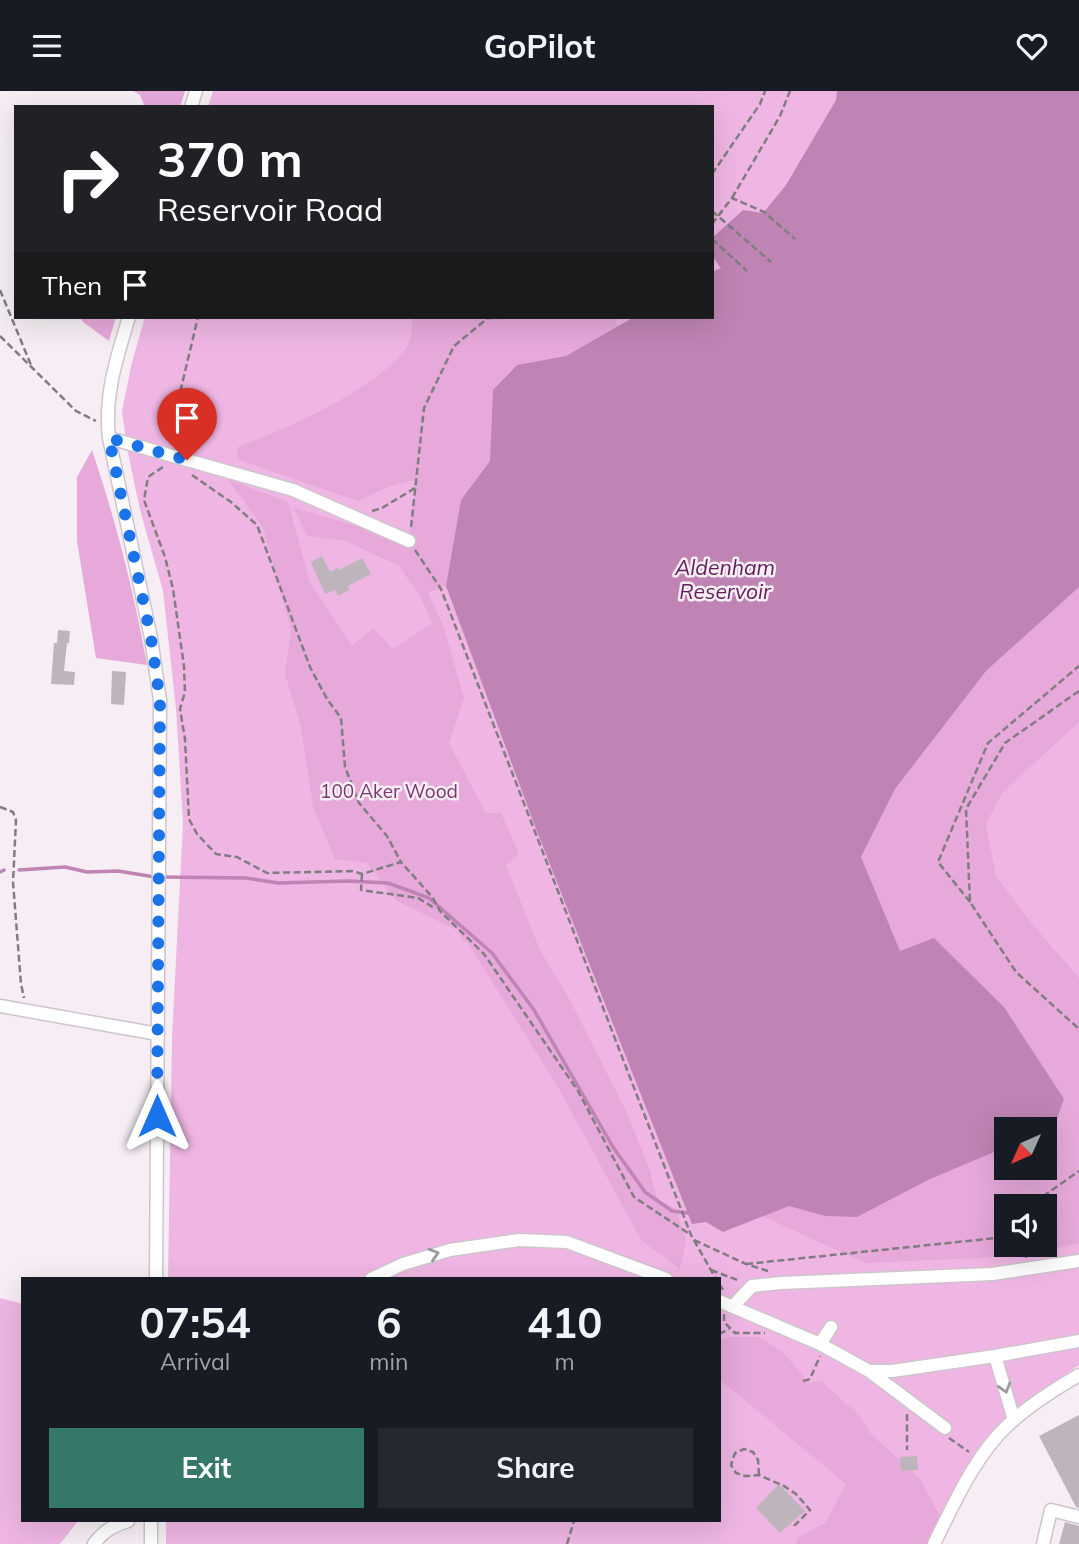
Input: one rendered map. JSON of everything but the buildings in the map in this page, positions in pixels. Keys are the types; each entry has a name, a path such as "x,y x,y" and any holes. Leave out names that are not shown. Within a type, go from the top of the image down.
{"street":[{"path":"128,319 112,376 106,414 115,440 160,700 156,1277"},
{"path":"115,440 293,490 409,541"},
{"path":"0,1006 158,1034"},
{"path":"375,1277 403,1264 450,1250 519,1240 567,1242 661,1277"},
{"path":"733,1306 752,1286 992,1275 1079,1261"},
{"path":"721,1302 822,1345 869,1371 945,1428"},
{"path":"822,1345 831,1327"},
{"path":"869,1371 892,1371 1079,1341"},
{"path":"995,1356 1014,1420"},
{"path":"934,1544 980,1460 1006,1426 1079,1375"},
{"path":"1043,1544 1051,1510 1079,1517"},
{"path":"94,1544 100,1535 112,1526 125,1522"},
{"path":"151,1522 151,1544"}],"path":[{"path":"714,171 760,104 765,91"},
{"path":"714,223 732,198 780,116 790,91"},
{"path":"732,198 764,212 795,239"},
{"path":"714,212 771,262"},
{"path":"714,241 747,271"},
{"path":"0,290 33,368"},
{"path":"173,422 198,319"},
{"path":"487,319 454,345 424,408 409,541 441,589 691,1235 715,1277"},
{"path":"0,336 76,411 97,422"},
{"path":"166,466 148,478 144,500 165,557 173,589 185,692 180,709 185,739 189,819 197,834 216,854 237,857 267,873 352,871 362,876 401,862"},
{"path":"185,471 231,502 257,525 310,667 341,718 345,767 359,803 387,836 401,862 433,898 440,911 484,954 578,1091 634,1196 691,1235"},
{"path":"354,517 382,508 415,488"},
{"path":"1079,666 988,743 938,862 970,902 1016,972 1079,1029"},
{"path":"970,902 966,809 1006,743 1079,691"},
{"path":"0,807 13,812 16,820 13,882 21,984 26,1005 37,1013"},
{"path":"362,876 361,890 418,898 440,911"},
{"path":"1046,1194 1079,1171"},
{"path":"746,1264 994,1238"},
{"path":"694,1240 746,1264 773,1272 776,1283"},
{"path":"711,1270 752,1286"},
{"path":"721,1333 729,1329"},
{"path":"803,1381 810,1379 822,1345"},
{"path":"907,1400 907,1450"},
{"path":"945,1428 949,1438 980,1460"},
{"path":"759,1475 758,1460 753,1452 744,1449 735,1453 731,1461 736,1473 745,1476 759,1475 790,1490 810,1510 795,1525 793,1523"},
{"path":"567,1544 574,1522"}],"green space":[{"path":"133,91 185,91 181,105 144,105 140,95"},
{"name":"100 Aker Wood","path":"213,91 1079,91 1079,1365 1032,1399 941,1518 928,1544 166,1544 166,1522 721,1522 721,1277 168,1277 172,1038 183,823 176,709 163,591 140,510 122,411 144,319 714,319 714,105 209,105"},
{"path":"81,319 115,319 109,341"},
{"name":"100 Aker Wood","path":"413,319 614,319 618,326 566,356 517,365 493,390 490,461 461,500 446,586 428,593 444,628 464,698 449,743 486,813 501,813 519,854 506,865 540,950 571,1002 628,1115 650,1171 657,1199 676,1209 686,1241 680,1269 641,1240 558,1087 467,942 461,939 459,931 397,901 367,863 335,859 313,807 301,727 285,674 291,630 263,527 227,479 288,502 310,583 352,646 373,628 393,649 432,623 421,598 399,566 346,541 307,536 294,508 409,541 416,479 388,487 358,501 237,459 238,447 329,407 374,379 392,364 408,345"},
{"path":"92,450 124,557 147,665 96,658 77,541 77,477"},
{"path":"1079,587 1079,722 1002,793 986,824 996,876 1033,925 1079,978 1079,1243 1057,1248 1057,1194 994,1194 994,1257 1000,1257 865,1263 762,1216 789,1206 825,1216 857,1217 928,1180 994,1152 994,1180 1057,1180 1057,1117 1050,1117 1004,1007 935,939 900,952 861,857 895,789 986,671"},
{"path":"0,1298 21,1303 21,1522 77,1522 60,1544 0,1544"},
{"path":"731,1337 759,1337 784,1353 809,1383 821,1381 860,1416 871,1434 920,1479 941,1518 928,1544 796,1544 798,1538 826,1522 846,1484 721,1381 721,1340"}],"water":[{"name":"Aldenham Reservoir","path":"837,91 1079,91 1079,587 986,671 895,789 861,857 900,951 934,938 1004,1007 1064,1099 1057,1119 994,1117 994,1152 928,1180 857,1217 825,1216 789,1206 723,1232 706,1222 692,1224 536,829 446,586 461,500 490,461 493,390 517,365 566,356 631,319 714,319 714,271 721,268 714,259 714,236 743,210 764,212 786,185 836,100"}],"waterway":[{"path":"19,870 65,867 87,872 118,871 155,877"},
{"path":"0,872 4,870"},
{"path":"162,877 246,878 278,883 388,883 429,898 492,953 534,1010 613,1147 645,1192 672,1211 688,1213"}],"route":[{"path":"157,1116 160,700 151,638 109,438 187,460"}]}
